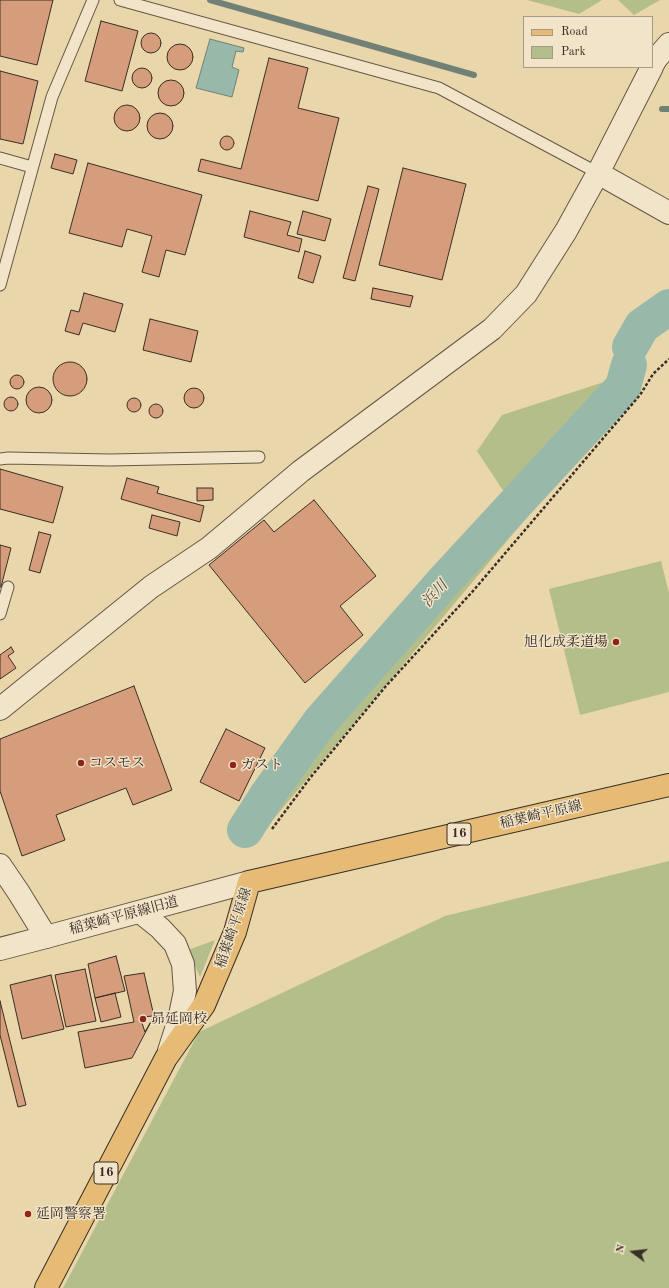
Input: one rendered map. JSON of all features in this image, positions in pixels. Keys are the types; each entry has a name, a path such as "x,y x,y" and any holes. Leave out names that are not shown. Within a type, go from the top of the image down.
{"main road":[{"name":"稲葉崎平原線","path":"46,1288 166,1058 204,1005 235,932 248,882 669,785"}],"street":[{"path":"653,65 669,44"},
{"path":"0,709 151,587 209,548 301,472 492,329 526,294 566,232 651,68"},
{"path":"598,173 669,213"},
{"path":"0,865 46,937"},
{"name":"稲葉崎平原線旧道","path":"0,949 248,882"},
{"path":"140,912 160,928 176,944 183,964 185,991 179,1020 166,1058"}],"lane":[{"path":"0,286 52,97 93,0"},
{"path":"120,0 439,88 598,173"},
{"path":"0,158 32,167"},
{"path":"0,459 110,460 259,457"},
{"path":"0,614 2,599 8,587"}],"path":[{"path":"272,829 310,778 386,686 473,591 640,395 653,374 669,359"}],"green space":[{"path":"527,0 602,0 579,14"},
{"path":"618,0 660,0 634,15"},
{"path":"669,295 669,324 663,322 642,348 623,351 629,330"},
{"path":"635,372 636,392 512,535 266,828 252,828 291,755 504,492 477,451 502,415"},
{"name":"旭化成柔道場","path":"661,561 669,593 669,692 580,715 549,589"},
{"path":"669,861 669,1288 63,1288 199,1032 445,916"},
{"path":"215,940 200,977 188,950"}],"shaded area":[{"path":"210,39 244,48 243,52 236,51 232,67 239,70 232,97 196,88"}],"building":[{"path":"0,0 53,0 37,65 0,56"},
{"path":"101,21 138,31 122,91 85,81"},
{"path":"147,33 155,33 161,39 161,47 155,53 147,53 141,47 141,39"},
{"path":"180,44 189,48 193,57 189,66 180,70 171,66 167,57 171,48"},
{"path":"269,58 308,68 298,108 339,118 318,201 198,171 201,159 241,169"},
{"path":"138,68 146,68 152,74 152,82 146,88 138,88 132,82 132,74"},
{"path":"0,71 38,81 23,144 0,139"},
{"path":"171,80 180,84 184,93 180,102 171,106 162,102 158,93 162,84"},
{"path":"127,105 136,109 140,118 136,127 127,131 118,127 114,118 118,109"},
{"path":"160,113 169,117 173,126 169,135 160,139 151,135 147,126 151,117"},
{"path":"227,136 232,138 234,143 232,148 227,150 222,148 220,143 222,138"},
{"path":"55,154 77,160 73,174 51,168"},
{"path":"88,163 202,195 185,255 166,250 159,277 142,272 152,236 127,229 122,247 69,233"},
{"path":"403,168 466,184 442,280 379,265"},
{"path":"368,186 379,189 355,281 343,278"},
{"path":"250,211 291,222 287,235 302,239 299,252 244,237"},
{"path":"303,211 331,219 325,241 297,234"},
{"path":"305,251 321,256 313,283 298,278"},
{"path":"373,288 413,296 410,307 371,299"},
{"path":"84,293 123,304 115,332 83,323 79,335 65,331 71,310 79,312"},
{"path":"150,319 198,331 191,362 143,350"},
{"path":"67,362 73,362 77,363 84,369 87,379 86,386 80,393 73,396 67,396 63,395 56,389 53,382 53,376 54,372 60,365"},
{"path":"17,375 22,377 24,382 22,387 17,389 12,387 10,382 12,377"},
{"path":"39,387 48,391 52,400 48,409 39,413 30,409 26,400 30,391"},
{"path":"190,388 198,388 204,394 204,402 198,408 190,408 184,402 184,394"},
{"path":"11,397 16,399 18,404 16,409 11,411 6,409 4,404 6,399"},
{"path":"134,398 139,400 141,405 139,410 134,412 129,410 127,405 129,400"},
{"path":"156,404 161,406 163,411 161,416 156,418 151,416 149,411 151,406"},
{"path":"0,469 63,487 53,523 0,509"},
{"path":"127,478 159,487 157,493 204,506 200,522 121,499"},
{"path":"197,488 213,488 213,500 197,501"},
{"path":"314,500 376,576 340,606 363,635 305,683 209,565 264,520 274,532"},
{"path":"152,515 180,522 177,536 149,528"},
{"path":"39,532 51,535 40,573 29,570"},
{"path":"0,545 11,548 1,587 0,587"},
{"path":"11,647 14,652 8,656 16,668 0,679 0,655"},
{"name":"コスモス","path":"134,686 172,790 133,805 126,788 56,815 65,840 22,856 0,791 0,739"},
{"name":"ガスト","path":"226,729 265,748 239,801 200,782"},
{"path":"116,956 125,991 95,998 88,964"},
{"path":"85,969 96,1021 66,1027 55,975"},
{"name":"昴延岡校","path":"144,973 154,1016 132,1058 85,1068 78,1032 134,1022 124,976"},
{"path":"51,975 64,1029 22,1039 10,985"},
{"path":"115,993 121,1017 101,1022 95,998"},
{"path":"0,1001 26,1105 18,1107 0,1035"},
{"path":"154,1016 145,1032 140,1017"}],"waterway":[{"path":"210,0 474,75"},
{"path":"662,109 669,109"},
{"name":"浜川","path":"630,347 642,326 669,307"},
{"name":"浜川","path":"245,830 268,794 320,722 446,579 623,387 629,365"}],"place":[{"name":"旭化成柔道場","path":"616,642"},
{"name":"コスモス","path":"81,763"},
{"name":"ガスト","path":"233,765"},
{"name":"昴延岡校","path":"143,1019"},
{"name":"延岡警察署","path":"28,1214"}]}
